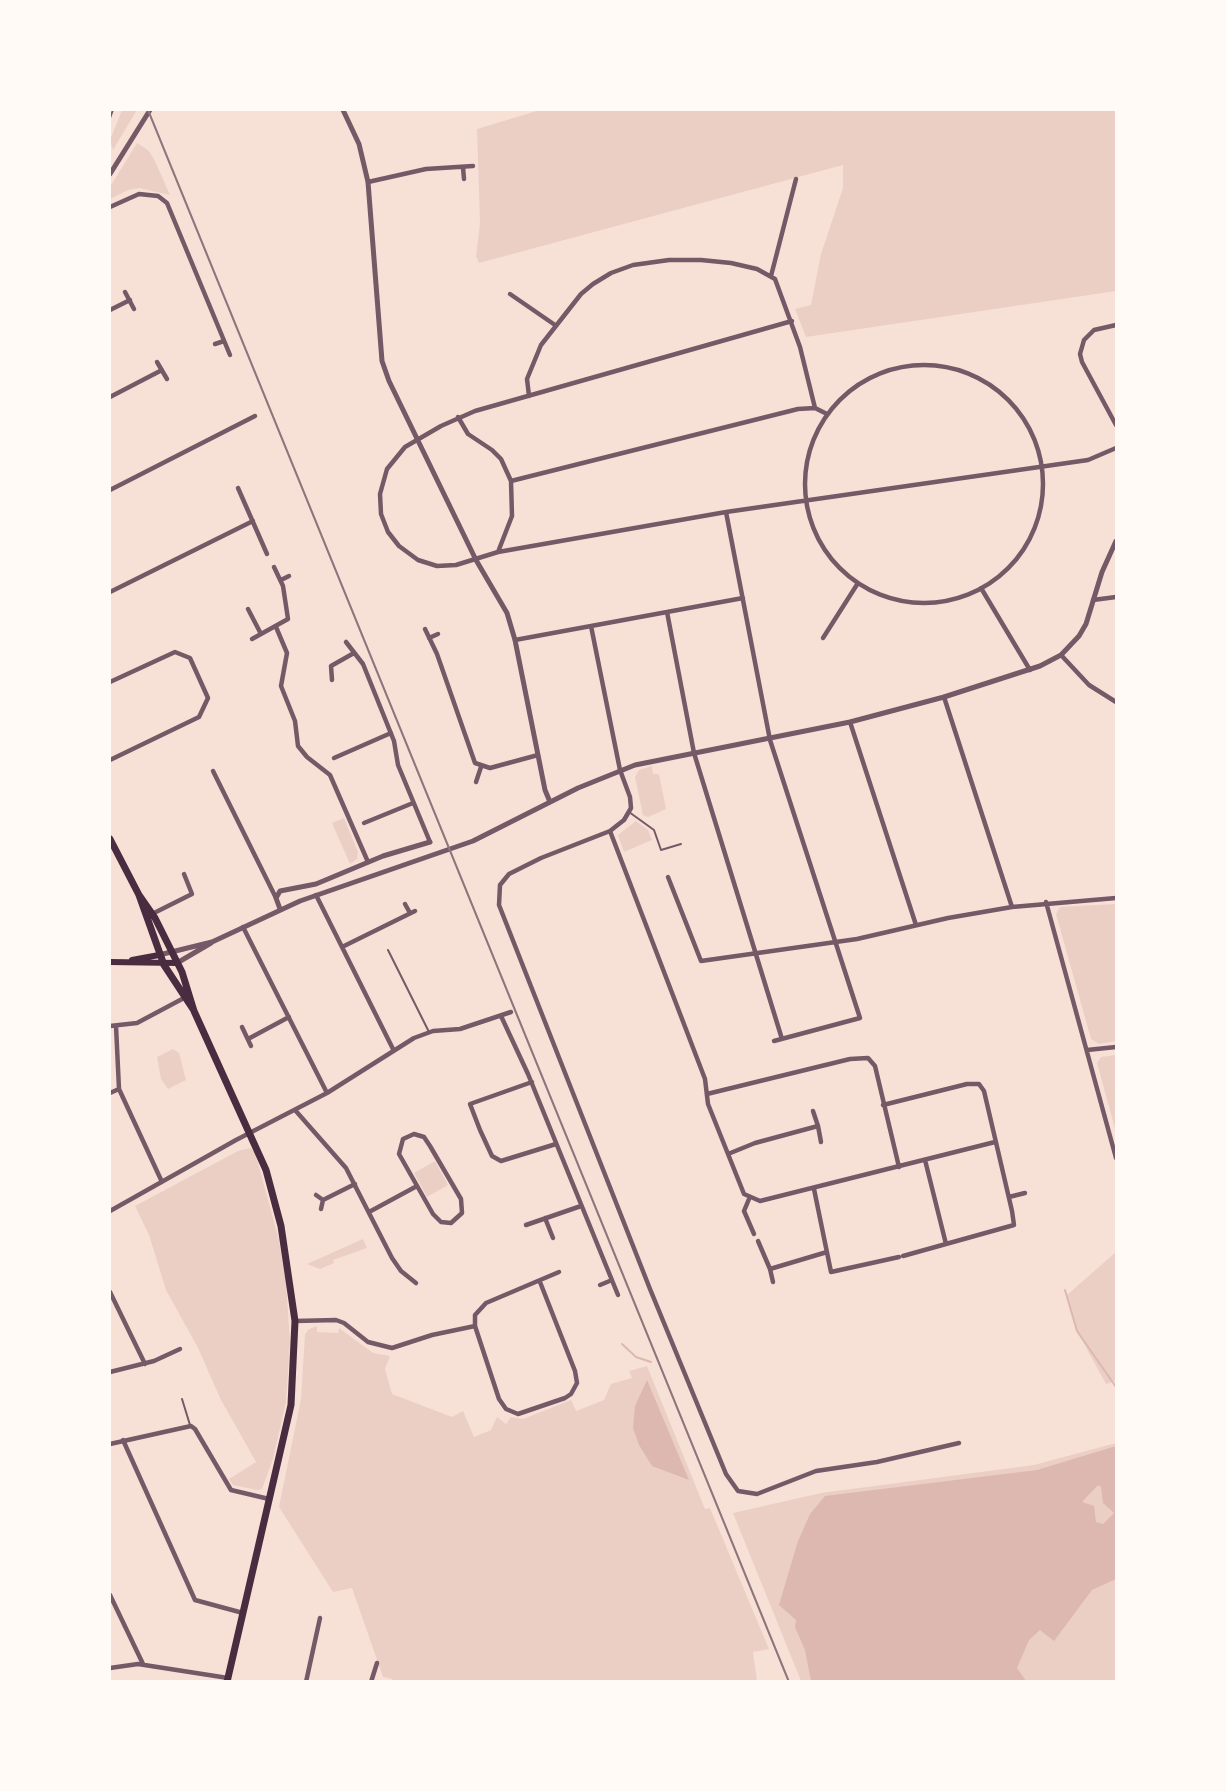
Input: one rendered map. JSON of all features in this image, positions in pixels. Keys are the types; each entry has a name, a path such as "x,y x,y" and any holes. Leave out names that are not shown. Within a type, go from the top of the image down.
{"main road":[{"path":"110,838 139,895 173,953 194,1011 251,1133 273,1193 289,1275 294,1321 291,1404 228,1680"},
{"path":"139,895 159,955 194,1011"},
{"path":"129,961 159,955"},
{"path":"110,962 177,963"}],"street":[{"path":"110,174 150,110"},
{"path":"343,110 359,144 368,182 382,361 476,560 507,613 515,640 545,790 550,802"},
{"path":"368,182 426,169 473,166"},
{"path":"464,167 464,179"},
{"path":"771,276 796,179"},
{"path":"110,207 139,194 158,196 167,203 230,356"},
{"path":"529,396 527,379 541,345 555,325 593,284 611,273 633,265 669,260 701,260 731,263 771,276 778,285 792,321 815,408"},
{"path":"125,292 134,309"},
{"path":"510,294 555,325"},
{"path":"110,310 130,300"},
{"path":"792,321 458,417 417,439 405,447 392,461 381,484 381,514 388,531 405,551 428,564 447,566 476,560 498,552 726,512 1093,459 1116,448"},
{"path":"1116,325 1094,330 1084,340 1080,354 1082,362 1116,425"},
{"path":"215,344 224,340"},
{"path":"157,362 167,379"},
{"path":"921,365 958,371 987,384 1014,406 1031,432 1042,467 1042,500 1030,539 1003,573 981,588 951,600 919,603 883,596 858,583 827,552 812,521 807,502 807,463 818,429 827,414 853,389 882,373 921,365"},
{"path":"110,396 162,370"},
{"path":"511,481 788,411 815,408 827,414"},
{"path":"110,490 255,416"},
{"path":"458,417 468,434 501,459 511,481 512,516 498,552"},
{"path":"238,488 267,554"},
{"path":"726,512 770,740 860,1018 774,1041"},
{"path":"110,592 253,521"},
{"path":"177,963 212,942 280,909 466,843 620,770 650,760 770,740 850,722 944,697 1030,670 1061,655 1083,628 1102,572 1116,541"},
{"path":"252,639 287,621 290,612 284,600 281,580 274,567"},
{"path":"281,580 289,576"},
{"path":"823,639 858,583"},
{"path":"981,588 1030,670"},
{"path":"1093,600 1116,597"},
{"path":"515,640 743,598"},
{"path":"248,609 261,634"},
{"path":"667,612 694,753 783,1039"},
{"path":"591,626 620,770 630,796 629,812 624,820 610,831 513,871 500,885 499,905 650,1289 732,1485 745,1494 757,1494 816,1471 877,1462 959,1443"},
{"path":"276,627 286,650 281,687 295,721 298,746 307,758 330,775 368,862"},
{"path":"424,629 471,756 481,767 490,768 538,755"},
{"path":"429,638 438,634"},
{"path":"276,898 280,891 316,884 368,862 430,842 412,803 398,765 391,733 363,664 346,642"},
{"path":"110,682 175,652 190,658 208,698 200,717 110,759"},
{"path":"332,680 331,666 354,652"},
{"path":"1061,655 1089,685 1116,702"},
{"path":"944,697 1012,907"},
{"path":"850,722 916,925"},
{"path":"334,758 391,733"},
{"path":"476,782 481,767"},
{"path":"213,771 280,909"},
{"path":"364,823 412,803"},
{"path":"610,831 705,1079 708,1104 744,1194 749,1199 760,1201 814,1189 995,1142"},
{"path":"152,914 192,894 184,874"},
{"path":"668,877 701,961 835,942 1012,907 1046,902 1116,898"},
{"path":"316,895 393,1049"},
{"path":"1046,902 1116,1158"},
{"path":"405,904 410,913"},
{"path":"342,947 416,911"},
{"path":"243,927 327,1093"},
{"path":"159,955 212,942"},
{"path":"110,1026 137,1023 184,998"},
{"path":"110,1211 327,1093 393,1049 429,1032 460,1029 511,1012"},
{"path":"501,1016 532,1082 618,1295"},
{"path":"248,1039 289,1017"},
{"path":"116,1026 119,1089 162,1182"},
{"path":"242,1027 251,1046"},
{"path":"1088,1050 1116,1047"},
{"path":"707,1094 850,1059 868,1058 875,1066 899,1167"},
{"path":"532,1082 470,1104 480,1130 492,1156 501,1161 556,1144"},
{"path":"814,1189 831,1272 901,1256 1014,1225 984,1091 979,1084 967,1084 883,1105"},
{"path":"110,1093 119,1089"},
{"path":"295,1110 346,1168 392,1258 401,1271 416,1283"},
{"path":"813,1111 821,1142"},
{"path":"728,1154 755,1143 818,1126"},
{"path":"414,1134 424,1137 430,1146 461,1199 462,1213 451,1222 441,1222 433,1214 417,1186 399,1154 403,1139 414,1134"},
{"path":"925,1160 946,1244"},
{"path":"323,1200 355,1184"},
{"path":"369,1212 417,1186"},
{"path":"1009,1197 1024,1193"},
{"path":"316,1195 323,1200"},
{"path":"749,1199 744,1211 754,1234"},
{"path":"321,1209 323,1200"},
{"path":"526,1225 581,1206"},
{"path":"545,1218 552,1238"},
{"path":"758,1241 773,1282"},
{"path":"770,1269 826,1252"},
{"path":"540,1282 575,1371 577,1383 571,1394 522,1413 506,1409 499,1399 475,1326 475,1315 486,1303 560,1272"},
{"path":"600,1286 612,1280"},
{"path":"110,1292 145,1364"},
{"path":"294,1321 336,1320 344,1323 368,1342 392,1348 432,1335 475,1326"},
{"path":"110,1372 145,1364 180,1349"},
{"path":"110,1444 191,1426 195,1429 231,1490 269,1499"},
{"path":"123,1440 195,1600 244,1613"},
{"path":"110,1595 142,1664"},
{"path":"306,1682 320,1618"},
{"path":"110,1668 127,1663 142,1664 228,1680"},
{"path":"371,1682 377,1663"}],"lane":[{"path":"110,118 113,110"},
{"path":"234,481 238,488"},
{"path":"629,812 654,830 661,850 681,844"},
{"path":"388,950 429,1032"},
{"path":"182,1399 191,1426"}],"shaded area":[{"path":"122,110 137,110 113,150 110,140"},
{"path":"540,110 832,110 833,114 833,110 1116,110 1116,291 806,337 795,309 811,305 821,254 843,188 843,165 479,263 476,256 480,223 477,129"},
{"path":"137,143 148,150 154,159 170,195 139,188 128,190 110,199 110,187"},
{"path":"652,766 653,774 659,774 666,809 648,817 643,815 635,777 639,770"},
{"path":"344,818 358,852 357,859 350,864 332,823"},
{"path":"636,821 648,830 652,840 624,852 618,835"},
{"path":"1116,904 1116,1041 1099,1044 1091,1039 1056,914 1060,907"},
{"path":"173,1049 179,1053 186,1080 168,1089 161,1079 157,1057"},
{"path":"1116,1055 1116,1132 1097,1063 1101,1057"},
{"path":"250,1148 255,1152 279,1240 286,1283 290,1341 286,1402 273,1459 262,1489 257,1490 233,1485 229,1479 256,1462 221,1400 198,1348 166,1290 149,1235 135,1206 238,1151"},
{"path":"435,1161 448,1185 427,1197 414,1173"},
{"path":"363,1239 367,1248 333,1260 334,1263 320,1269 307,1264"},
{"path":"1116,1252 1116,1381 1106,1384 1077,1331 1067,1295"},
{"path":"317,1326 317,1332 338,1333 339,1328 373,1353 390,1356 385,1369 392,1394 452,1417 463,1411 474,1437 491,1430 497,1417 506,1424 511,1417 523,1419 571,1400 576,1411 604,1400 611,1384 632,1378 629,1371 647,1366 705,1509 710,1508 769,1649 753,1652 757,1681 393,1681 383,1677 352,1588 333,1592 279,1507 301,1399 305,1334 309,1329"},
{"path":"647,1380 689,1480 652,1466 639,1445 633,1428 635,1406"},
{"path":"1116,1443 1116,1681 801,1681 733,1513 821,1493 1034,1465"},
{"path":"1116,1446 1116,1579 1092,1590 1054,1641 1040,1630 1029,1640 1017,1668 1026,1681 811,1681 805,1650 795,1627 796,1620 779,1605 798,1541 810,1514 825,1496 1037,1470","holes":["1098,1485 1101,1487 1103,1503 1114,1513 1103,1524 1096,1522 1094,1506 1082,1502"]}],"waterway":[{"path":"1065,1290 1077,1331 1116,1387"},
{"path":"622,1344 636,1357 651,1362"}],"railway":[{"path":"148,110 789,1682"}]}
